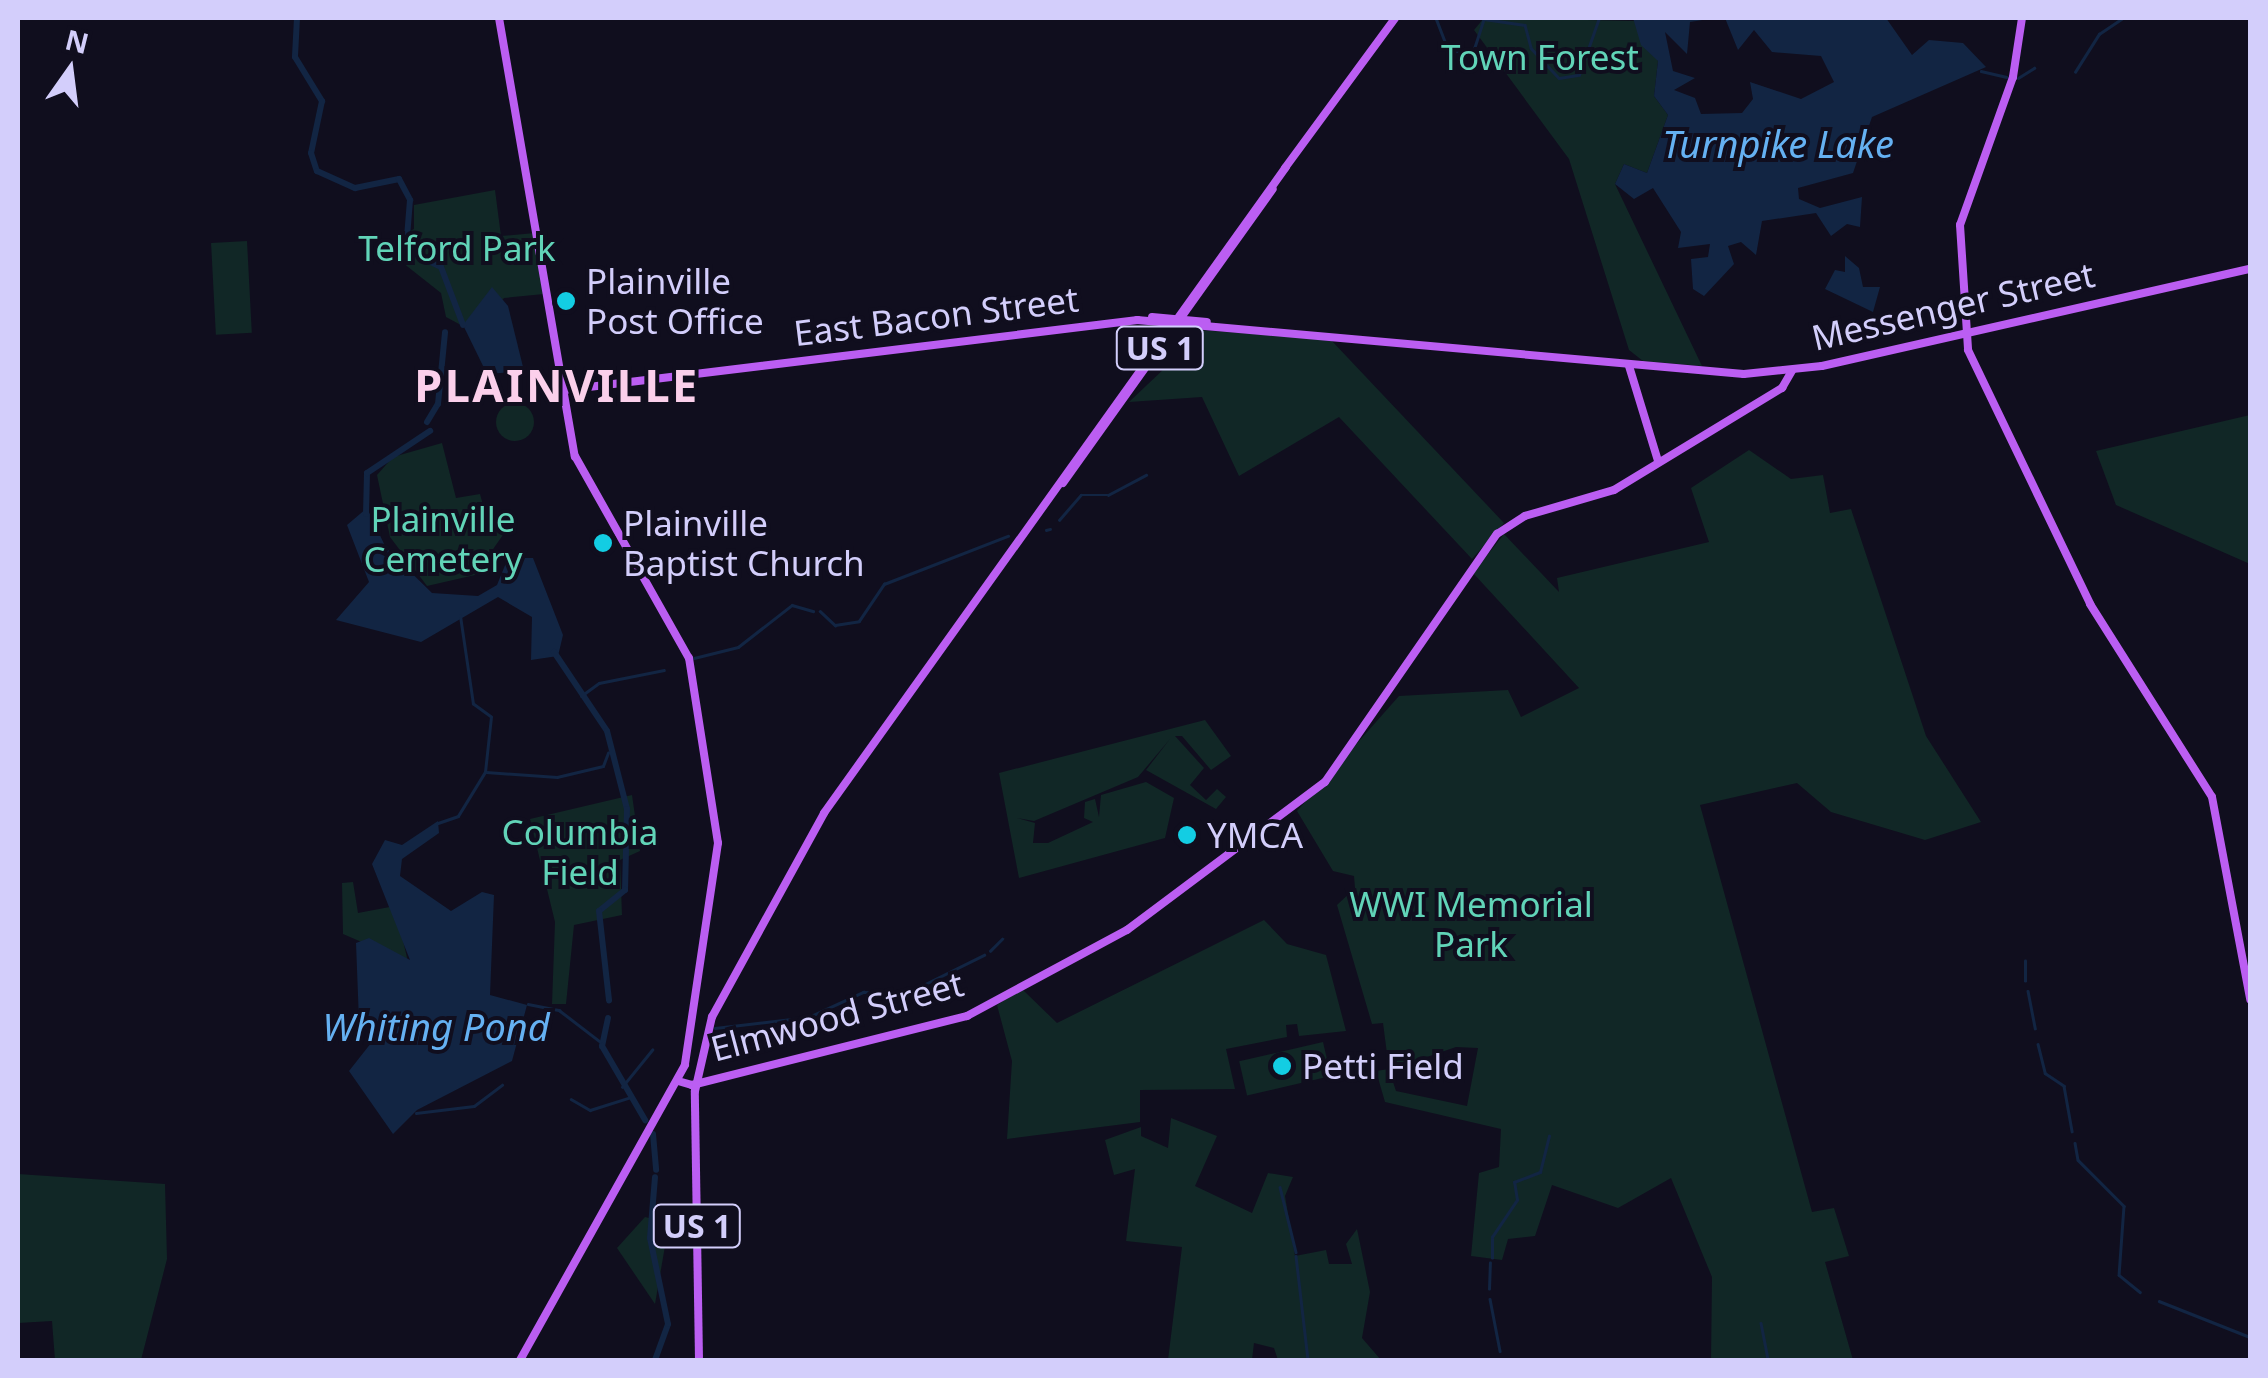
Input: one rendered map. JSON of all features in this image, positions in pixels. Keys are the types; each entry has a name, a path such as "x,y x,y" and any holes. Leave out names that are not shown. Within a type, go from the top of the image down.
{"main road":[{"path":"499,18 580,470 686,650 711,774 718,862 676,1085 520,1360"},
{"name":"US 1","path":"699,1360 695,1087 710,1024 797,856 1029,525 1395,18"},
{"path":"2022,18 2013,78 1960,225 1964,328 2022,469 2090,604 2212,797 2250,999"},
{"name":"Messenger Street","path":"1450,603 1510,524 1596,498 1758,400 1792,371 1964,328 2250,269"},
{"name":"East Bacon Street","path":"564,390 1137,320 1629,366 1792,371"},
{"path":"1629,366 1658,461"},
{"name":"Elmwood Street","path":"676,1085 695,1087 967,1016 1126,930 1317,790 1390,701 1450,603"}],"green space":[{"name":"Town Forest","path":"1484,18 1636,21 1658,61 1654,96 1668,115 1647,173 1624,164 1615,184 1702,366 1643,361 1629,350 1569,159 1474,30"},
{"name":"Telford Park","path":"495,190 501,236 535,233 544,294 504,298 481,321 459,324 446,317 441,293 403,263 396,238 414,229 414,205"},
{"path":"247,241 252,333 216,335 211,243"},
{"path":"1186,329 1331,340 1504,523 1472,559 1339,417 1239,476 1202,397 1129,402 1166,367 1171,342"},
{"path":"515,403 528,409 534,422 528,435 515,441 502,435 496,422 502,409"},
{"path":"2250,415 2250,564 2116,505 2096,451"},
{"name":"Plainville Cemetery","path":"442,443 456,498 480,494 486,516 501,514 505,532 475,575 427,586 390,537 377,475 393,457"},
{"name":"WWI Memorial Park","path":"1749,450 1791,479 1823,475 1830,513 1851,509 1926,736 1981,822 1925,840 1831,812 1797,783 1700,805 1812,1212 1834,1208 1849,1256 1825,1262 1853,1360 1711,1360 1712,1277 1671,1178 1618,1208 1552,1185 1535,1236 1508,1239 1502,1260 1471,1256 1479,1173 1499,1167 1501,1129 1385,1102 1376,1071 1389,1069 1383,1023 1372,1024 1337,905 1355,888 1354,876 1333,871 1297,811 1399,696 1508,690 1521,717 1579,688 1473,573 1504,534 1559,592 1557,578 1709,542 1691,488","holes":["1456,1047 1478,1048 1467,1106 1396,1091 1389,1070"]},
{"path":"1205,720 1231,756 1211,770 1182,736 1175,736 1204,768 1190,785 1206,800 1217,789 1226,797 1216,809 1146,770 1170,739 1138,777 1034,821 1017,818 1035,823 1033,843 1048,843 1093,822 1084,818 1085,802 1095,799 1099,817 1101,795 1146,782 1174,798 1165,838 1019,878 999,773"},
{"name":"Columbia Field","path":"632,795 640,851 620,860 622,915 574,925 566,1004 552,1004 555,922 530,819"},
{"path":"353,882 358,913 395,906 408,962 343,934 342,883"},
{"path":"1264,920 1287,944 1326,955 1346,1031 1299,1036 1297,1024 1286,1025 1287,1037 1226,1049 1235,1089 1140,1090 1140,1122 1007,1139 1012,1061 997,1005 1022,989 1057,1023"},
{"name":"Petti Field","path":"1323,1042 1331,1076 1247,1095 1239,1061"},
{"path":"1171,1118 1217,1136 1195,1186 1252,1213 1268,1173 1293,1177 1285,1196 1295,1256 1326,1250 1329,1264 1352,1264 1346,1244 1357,1229 1370,1292 1362,1338 1381,1360 1278,1360 1274,1348 1254,1343 1252,1360 1168,1360 1182,1247 1126,1241 1135,1169 1114,1175 1105,1140 1141,1127 1141,1136 1168,1148"},
{"path":"18,1174 165,1184 167,1259 141,1360 55,1360 52,1321 18,1323"},
{"path":"645,1217 669,1223 655,1304 617,1248"}],"water":[{"name":"Turnpike Lake","path":"1633,18 1715,18 1690,22 1687,54 1665,32 1673,71 1695,78 1674,90 1695,98 1701,114 1742,113 1753,99 1750,82 1801,99 1834,82 1821,56 1772,52 1754,30 1738,50 1725,18 1886,18 1912,55 1929,40 1963,43 1986,67 1872,117 1853,173 1798,188 1799,199 1820,208 1862,197 1860,227 1847,224 1831,236 1816,213 1762,221 1756,255 1741,242 1728,246 1734,264 1704,296 1693,289 1691,259 1708,257 1710,244 1678,248 1681,232 1653,188 1634,199 1615,184 1624,164 1647,173 1668,115 1654,96 1658,61 1641,45"},
{"path":"1845,256 1859,268 1863,287 1880,287 1873,312 1825,289 1835,270 1845,272"},
{"path":"492,287 508,306 524,371 487,374 463,325"},
{"path":"367,508 386,548 432,593 478,596 497,585 508,558 533,558 563,635 558,656 531,660 532,617 498,597 421,642 336,620 369,582 347,525"},
{"name":"Whiting Pond","path":"438,821 439,833 402,859 400,876 451,911 482,892 494,895 490,995 527,1005 512,1061 417,1110 393,1134 349,1071 375,1038 359,1021 356,943 369,938 410,960 372,864 385,840 402,845"}],"waterway":[{"path":"297,18 295,57 322,101 311,153 317,171 355,188 399,179 410,200 406,250 441,267 463,325"},
{"path":"1436,18 1445,42"},
{"path":"1454,51 1473,52 1484,19 1525,25 1531,48 1559,78 1579,75 1599,18"},
{"path":"2075,72 2099,34 2123,18"},
{"path":"2018,78 2034,68"},
{"path":"1981,71 2006,77"},
{"path":"427,422 438,404 445,332"},
{"path":"366,514 367,473 430,431"},
{"path":"1059,520 1081,495 1108,495 1146,475"},
{"path":"1046,530 1050,529"},
{"path":"820,611 835,625 859,621 884,584 1008,536"},
{"path":"694,658 738,647 792,605 813,611"},
{"path":"438,823 458,816 485,772 491,717 473,704 460,616"},
{"path":"554,652 607,731 627,809 625,890 599,911 609,1000"},
{"path":"581,696 599,683 664,670"},
{"path":"486,772 557,777 603,766 608,753"},
{"path":"990,951 1002,939"},
{"path":"715,1028 809,1017 863,992 907,993 984,955"},
{"path":"2025,961 2025,981"},
{"path":"2028,991 2035,1028"},
{"path":"528,1004 559,1010 602,1043"},
{"path":"608,1018 602,1046 645,1120"},
{"path":"2038,1044 2045,1073 2064,1086 2072,1131"},
{"path":"622,1087 652,1050"},
{"path":"416,1113 474,1106 502,1085"},
{"path":"571,1099 590,1110 631,1097"},
{"path":"653,1134 656,1170"},
{"path":"1492,1258 1492,1237 1517,1200 1514,1182 1540,1172 1549,1136"},
{"path":"2075,1143 2078,1160 2124,1206 2119,1275 2140,1292"},
{"path":"655,1177 650,1238 668,1324 655,1360"},
{"path":"1280,1187 1296,1252"},
{"path":"1296,1256 1308,1360"},
{"path":"1489,1289 1490,1263"},
{"path":"1490,1299 1500,1351"},
{"path":"2159,1301 2250,1337"},
{"path":"1761,1323 1768,1360"}],"place":[{"name":"Plainville Post Office","path":"566,301"},
{"name":"Plainville Baptist Church","path":"603,543"},
{"name":"YMCA","path":"1187,835"},
{"name":"Petti Field","path":"1282,1066"}],"district":[{"name":"PLAINVILLE","path":"557,385"}]}
